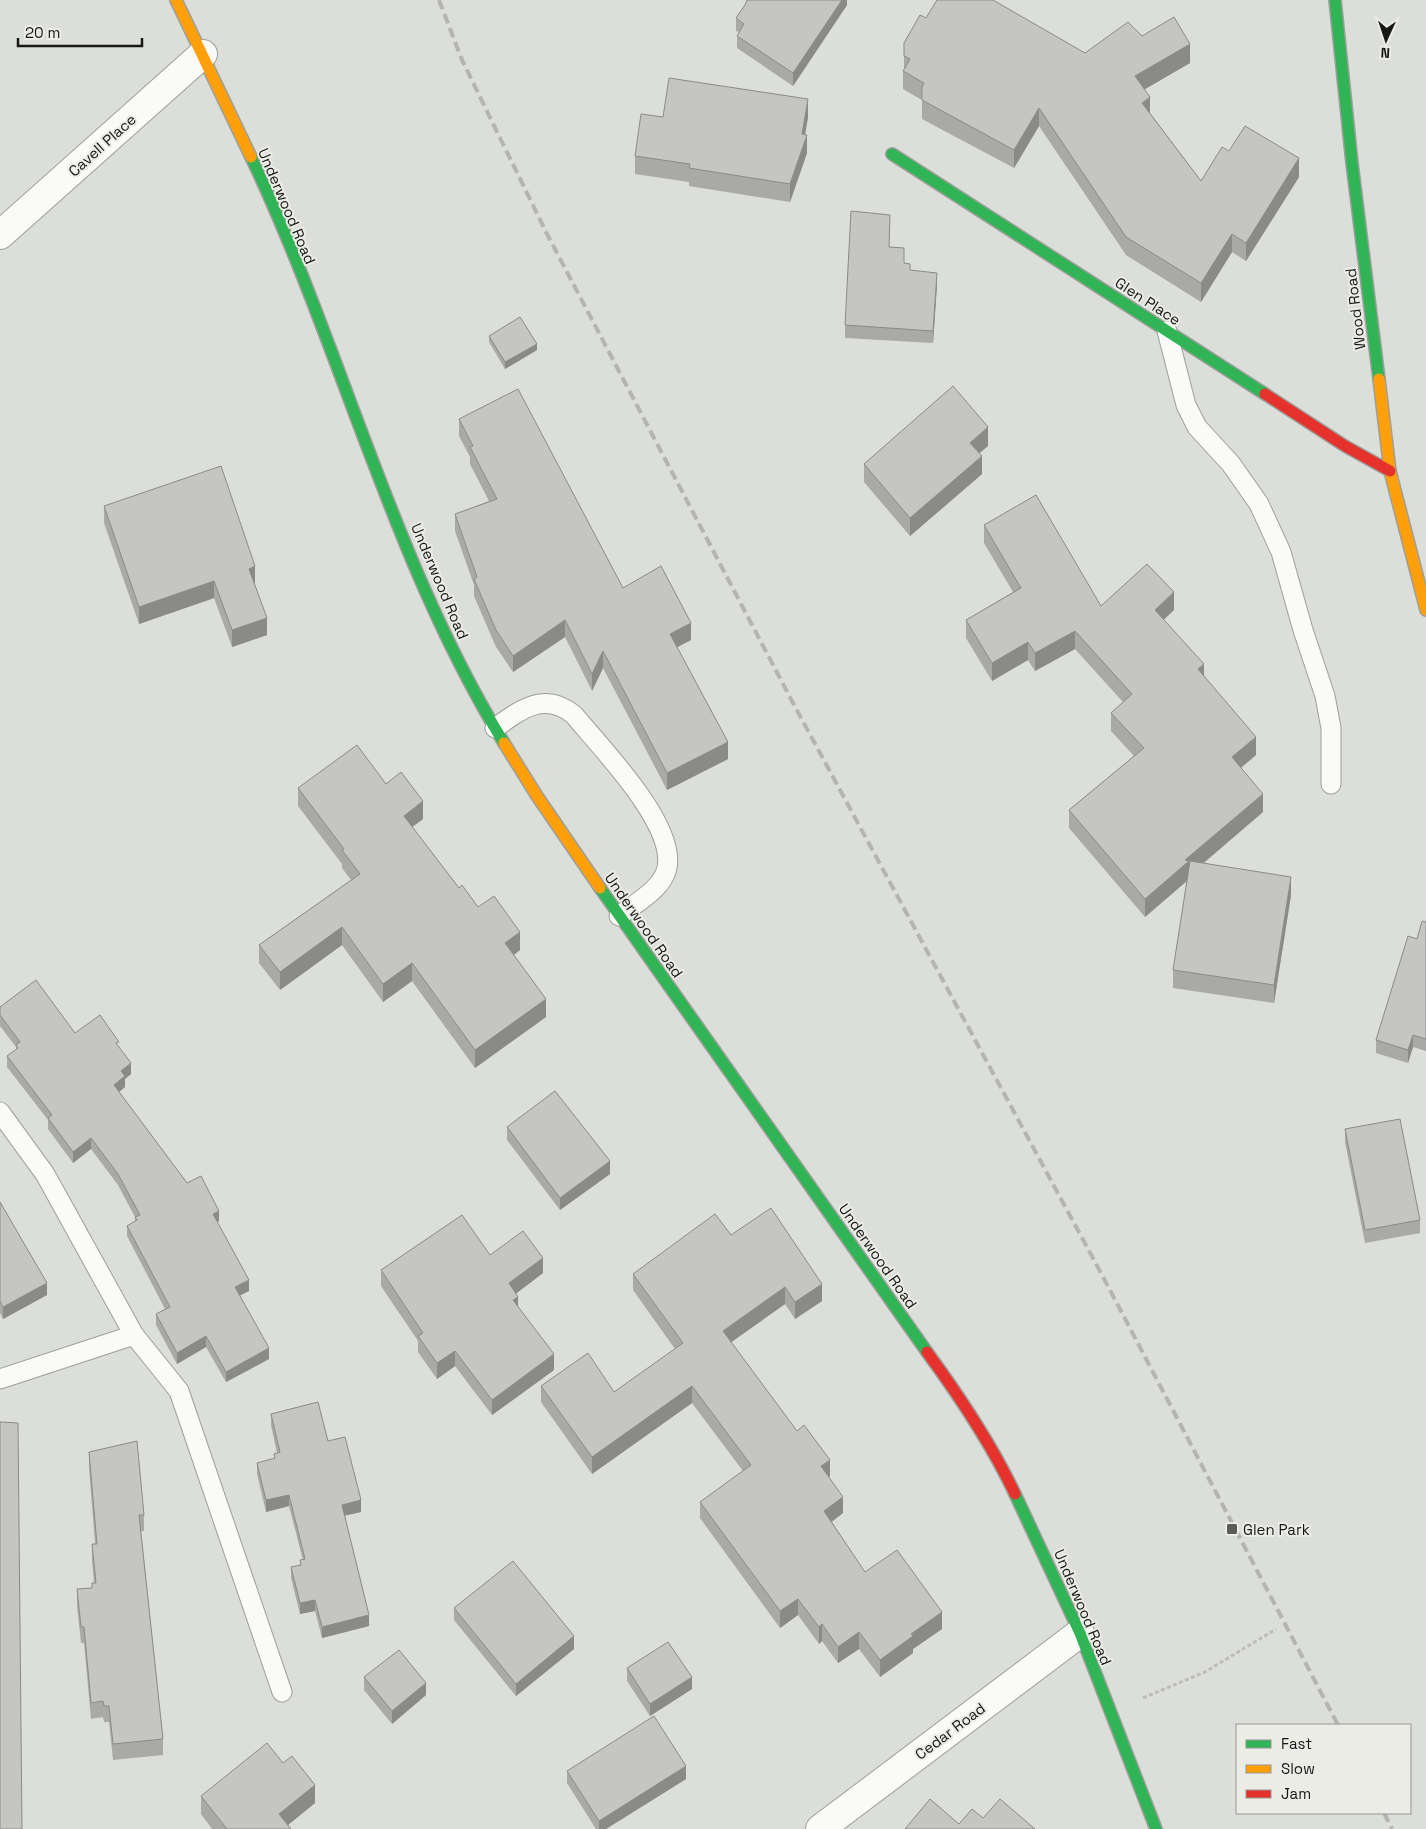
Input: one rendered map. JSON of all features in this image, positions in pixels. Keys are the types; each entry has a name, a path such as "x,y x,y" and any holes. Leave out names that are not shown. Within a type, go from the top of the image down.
{"main road":[{"name":"Underwood Road","path":"176,0 275,207 349,402 434,609 474,694 537,796 619,916 958,1395 999,1461 1080,1633 1156,1829"},
{"name":"Wood Road","path":"1335,0 1352,163 1390,471 1426,610"},
{"name":"Glen Place","path":"892,154 1345,446 1390,471"}],"street":[{"name":"Cavell Place","path":"0,235 203,54"},
{"name":"Cedar Road","path":"820,1829 1080,1633"}],"lane":[{"path":"1167,331 1186,404 1198,427 1231,464 1259,504 1281,552 1303,630 1325,696 1331,728 1331,784"},
{"path":"495,728 520,710 542,703 562,705 574,715 646,803 667,848 667,869 657,887 619,916"},
{"path":"0,1112 44,1174 134,1335 179,1391 282,1692"},
{"path":"0,1379 134,1335"}],"path":[{"path":"1110,1712 1205,1672 1276,1628"}],"building":[{"path":"747,0 842,0 793,73 737,36 744,24 736,18"},
{"path":"937,0 993,0 1085,53 1128,22 1142,36 1174,17 1190,44 1135,76 1150,97 1142,103 1201,181 1222,147 1229,151 1245,126 1299,158 1246,243 1232,234 1201,283 1126,237 1039,108 1014,150 922,100 922,87 924,83 903,71 910,59 904,56 904,43 920,15 926,18"},
{"path":"669,78 808,99 802,134 807,135 790,184 689,168 690,164 635,156 641,114 663,117"},
{"path":"851,211 890,215 889,247 904,248 904,263 910,264 910,270 937,273 933,331 845,325"},
{"path":"520,317 537,344 505,362 489,336"},
{"path":"953,386 988,427 970,443 982,456 910,518 864,464"},
{"path":"518,389 623,588 661,566 691,623 670,634 728,742 667,773 603,651 592,674 565,620 513,656 496,630 474,579 477,577 455,514 497,499 470,447 473,446 459,419"},
{"path":"221,466 255,566 249,569 267,618 232,630 214,581 139,607 104,506"},
{"path":"1036,495 1101,606 1147,564 1174,592 1155,610 1204,664 1198,669 1256,737 1232,757 1263,794 1185,860 1189,861 1145,899 1069,810 1144,748 1111,713 1132,694 1075,631 1035,653 1028,642 992,663 966,620 1021,588 984,525"},
{"path":"357,745 386,784 401,772 423,801 404,816 459,888 462,885 478,907 494,896 520,932 505,943 546,999 475,1050 412,963 383,984 342,927 280,972 259,945 360,874 342,850 344,849 298,788"},
{"path":"1190,861 1291,877 1274,985 1173,970"},
{"path":"1422,921 1426,922 1426,1039 1413,1035 1408,1050 1376,1040 1408,936 1417,939"},
{"path":"36,980 75,1033 100,1015 119,1042 116,1043 131,1063 121,1071 125,1076 114,1085 187,1183 201,1176 219,1211 213,1214 249,1280 235,1287 269,1348 226,1372 206,1336 177,1353 156,1314 170,1307 127,1226 137,1220 135,1217 140,1215 118,1174 91,1138 73,1152 48,1118 52,1115 7,1056 18,1048 16,1045 20,1042 0,1015 0,1007"},
{"path":"555,1091 610,1161 560,1198 507,1127"},
{"path":"1400,1119 1420,1220 1365,1230 1345,1129"},
{"path":"0,1202 47,1283 3,1307 0,1301"},
{"path":"771,1208 822,1284 795,1302 785,1287 723,1331 797,1431 804,1425 830,1460 821,1466 843,1497 824,1511 865,1572 897,1550 942,1612 911,1634 913,1636 880,1660 859,1632 838,1647 822,1624 819,1627 798,1599 780,1611 700,1502 751,1465 692,1386 592,1457 541,1386 588,1353 614,1392 683,1343 633,1274 715,1214 731,1235"},
{"path":"462,1215 490,1255 523,1231 543,1258 509,1283 518,1297 513,1300 554,1354 492,1400 455,1351 437,1363 418,1336 423,1333 381,1270"},
{"path":"318,1402 328,1441 345,1437 361,1500 342,1505 369,1615 322,1627 315,1600 300,1603 291,1567 301,1565 300,1560 305,1559 289,1495 266,1500 257,1463 275,1458 274,1454 280,1452 271,1414"},
{"path":"0,1422 18,1423 22,1829 0,1829"},
{"path":"137,1441 144,1515 139,1515 163,1739 113,1744 109,1706 104,1706 103,1701 91,1703 84,1627 81,1627 77,1589 92,1588 92,1583 96,1583 92,1544 97,1544 89,1452"},
{"path":"513,1561 574,1636 516,1684 454,1608"},
{"path":"668,1642 692,1677 650,1704 627,1668"},
{"path":"399,1650 426,1683 392,1711 364,1677"},
{"path":"654,1716 686,1766 599,1821 567,1771"},
{"path":"267,1743 283,1763 292,1756 315,1785 279,1814 291,1829 227,1829 201,1796"},
{"path":"930,1799 959,1824 972,1809 983,1818 1000,1799 1035,1829 905,1829"}],"railway":[{"path":"439,0 462,60 546,232 793,703 1101,1273 1337,1724"},
{"path":"1384,1814 1392,1829"}],"traffic: fast":[{"path":"1335,0 1352,163 1379,379"},
{"path":"892,154 1265,394"},
{"path":"251,157 313,304 399,528 430,602 465,673 504,743"},
{"path":"600,888 927,1352"},
{"path":"1015,1494 1080,1633 1156,1829"}],"traffic: slow":[{"path":"176,0 251,157"},
{"path":"1379,379 1390,471 1426,610"},
{"path":"504,743 537,796 600,888"}],"traffic: jam":[{"path":"1265,394 1345,446 1390,471"},
{"path":"927,1352 974,1421 996,1457 1015,1494"}],"place":[{"name":"Glen Park","path":"1232,1529"}]}
